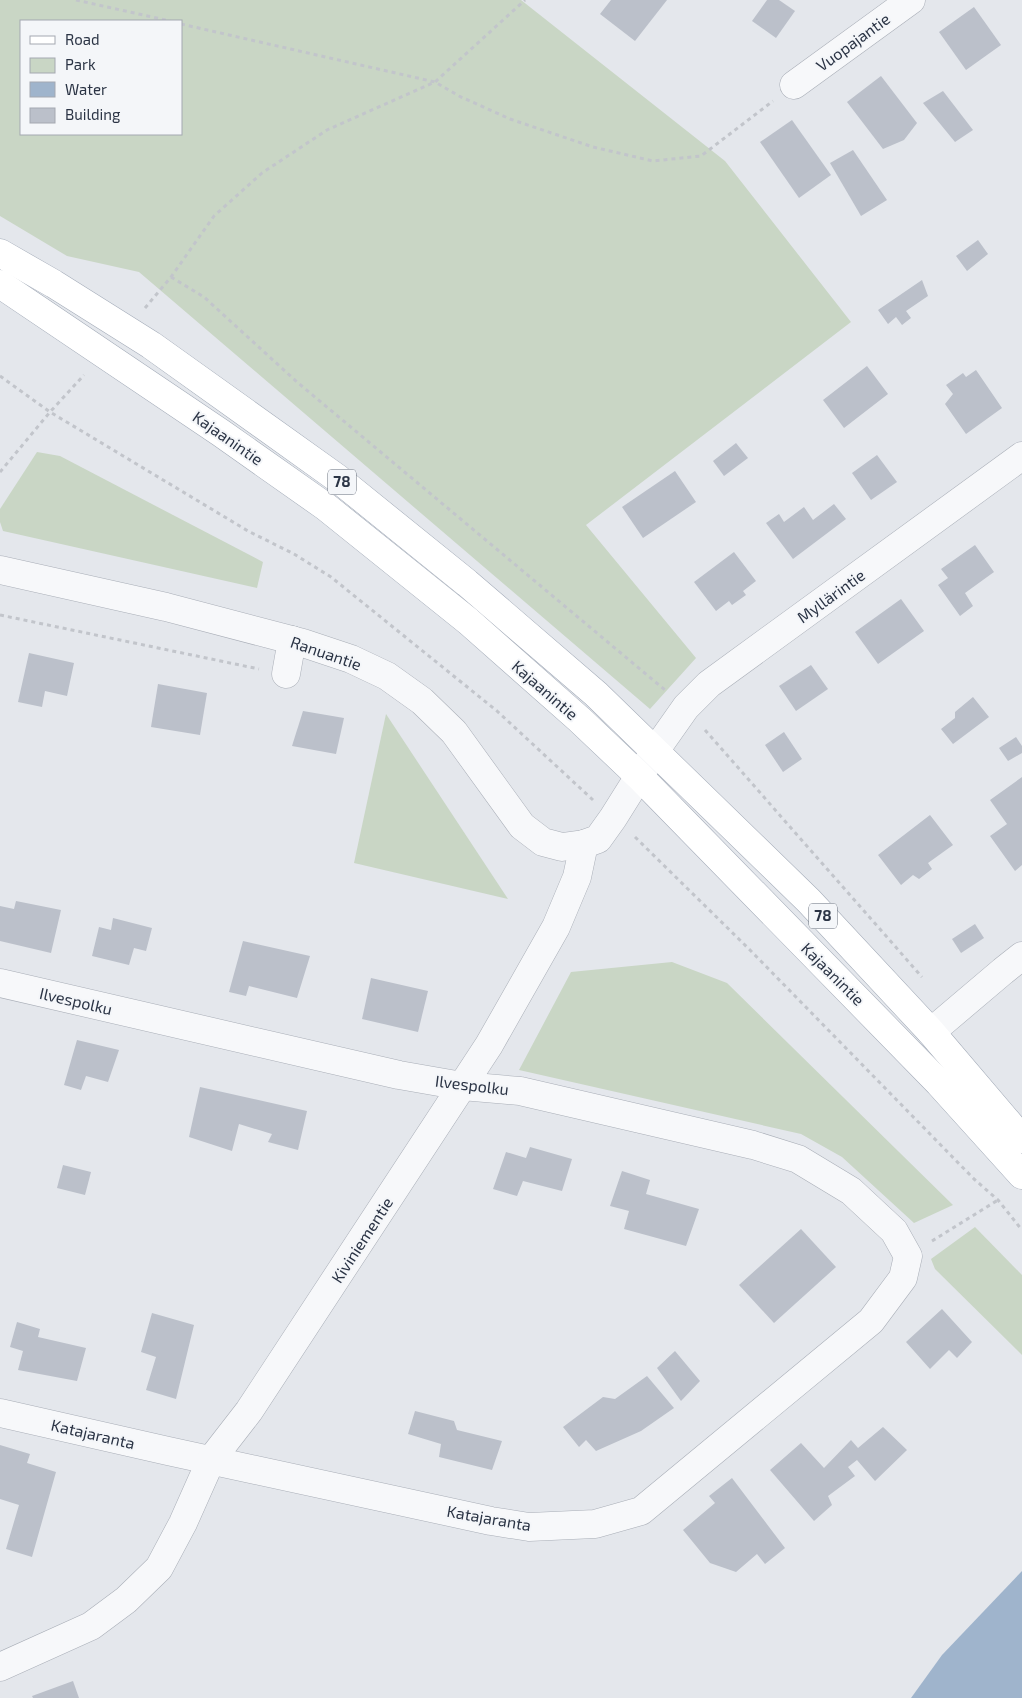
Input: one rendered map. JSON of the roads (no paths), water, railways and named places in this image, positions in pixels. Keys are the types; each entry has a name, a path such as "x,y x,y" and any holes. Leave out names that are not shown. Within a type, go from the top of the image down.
{"main road":[{"name":"Kajaanintie","path":"0,253 54,284 151,345 337,478 467,583 596,694 808,900 931,1032 1022,1139"},
{"name":"Kajaanintie","path":"0,284 221,432 326,508 468,621 580,720 639,776 939,1083 1022,1174"}],"street":[{"name":"Vuopajantie","path":"794,85 911,0"},
{"name":"Myllärintie","path":"655,751 686,708 709,684 1022,456"},
{"name":"Ranuantie","path":"0,570 166,607 292,640 351,659 386,676 422,700 454,732 522,826 543,842 562,847 584,844"},
{"path":"286,674 292,640"},
{"path":"584,844 598,839 655,751"},
{"name":"Kiviniementie","path":"0,1667 91,1626 126,1600 159,1568 183,1523 211,1460 249,1411 489,1045 556,927 577,877 584,844"},
{"path":"931,1032 1022,956"},
{"name":"Ilvespolku","path":"0,983 399,1075 462,1086 520,1090 753,1145 798,1159 851,1191 894,1231 908,1256"},
{"name":"Katajaranta","path":"0,1413 491,1521 529,1527 595,1524 641,1511 871,1321 902,1278 908,1256"}],"water":[{"path":"1022,1571 1022,1698 911,1698 942,1655"}]}
